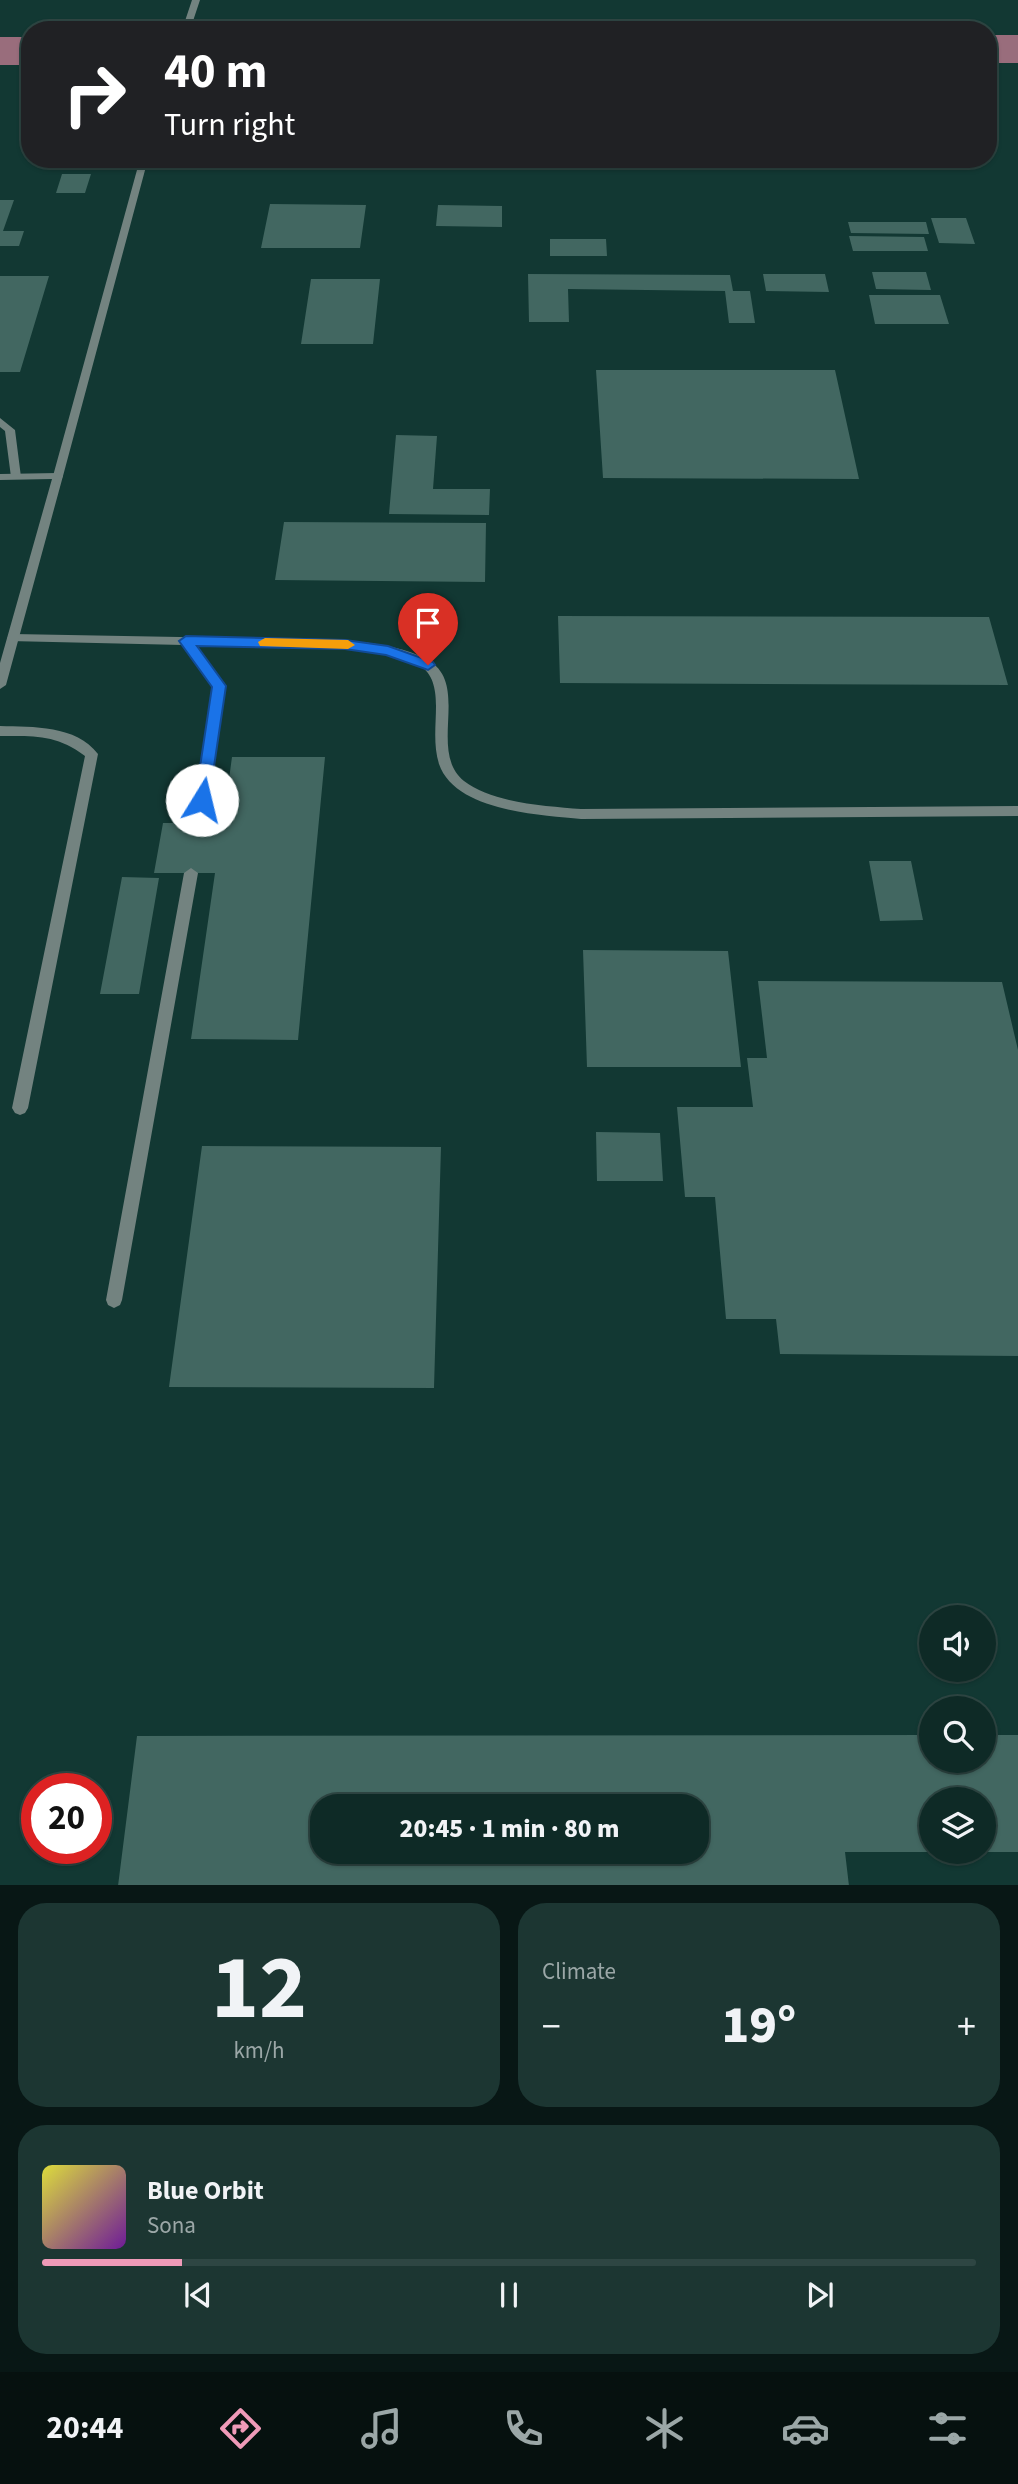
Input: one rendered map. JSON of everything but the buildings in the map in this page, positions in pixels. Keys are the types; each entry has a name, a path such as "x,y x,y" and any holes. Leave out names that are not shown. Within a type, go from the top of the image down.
{"street":[{"path":"189,21 196,0"},
{"path":"0,685 142,168"},
{"path":"0,421 10,430 16,477"},
{"path":"0,477 58,476"},
{"path":"13,638 345,644 388,651 428,665 442,687 442,751 451,775 475,792 519,807 581,814 1018,811"},
{"path":"186,641 219,686 198,823"},
{"path":"0,731 49,732 74,739 92,754 20,1108"},
{"path":"114,1300 191,873"}],"waterway":[{"path":"997,49 1018,49"},
{"path":"0,51 21,51"}],"slow traffic":[{"path":"265,642 348,645"}],"route":[{"path":"202,800 219,686 186,641 345,644 388,651 428,665"}]}
